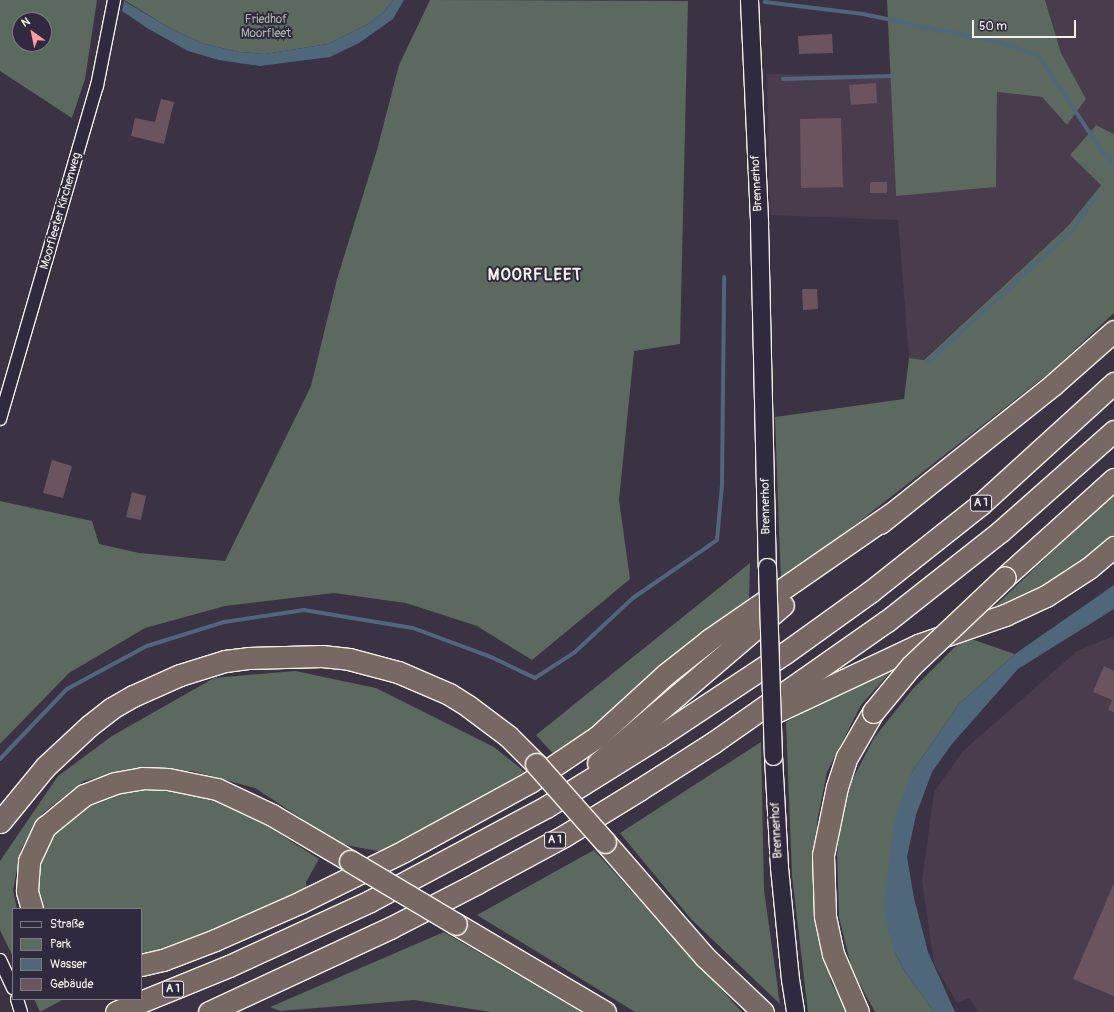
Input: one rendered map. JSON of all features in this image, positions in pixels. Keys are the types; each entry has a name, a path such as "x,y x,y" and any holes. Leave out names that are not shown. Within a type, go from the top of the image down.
{"highway":[{"path":"546,807 891,514 1054,384 1114,331"},
{"name":"A 1","path":"116,1012 229,966 370,901 546,807 730,691 846,609 981,504 1114,384"},
{"name":"A 1","path":"209,1012 390,928 477,884 564,836 714,742 887,621 1001,531 1114,431"},
{"path":"858,1012 833,954 825,916 823,855 837,787 847,758 873,712 911,666 1005,577 1114,479"},
{"path":"142,965 163,960 215,940 300,902 404,851 530,782 597,737 666,674 710,640 891,514"},
{"path":"714,742 872,665 918,645 1005,615 1046,596 1089,568 1114,547"},
{"path":"0,822 45,767 89,726 112,708 133,696 180,675 226,661 248,658 322,656 349,659 398,672 449,694 468,706 508,736 536,764 695,946 763,1012"},
{"path":"32,908 27,891 29,861 46,827 84,795 115,783 142,778 168,779 217,789 272,815 605,1012"}],"street":[{"name":"Moorfleeter Kirchenweg","path":"0,419 97,86 114,0"},
{"name":"Brennerhof","path":"749,0 759,224 773,756 779,867 790,979 795,1012"},
{"path":"0,960 12,986"},
{"path":"17,1000 21,1012"}],"shaded area":[{"path":"1045,0 1114,0 1114,134 1096,125 1101,185 1068,226 923,360 909,358 898,220 770,215 767,74 891,75 896,195 996,187 997,92 1042,97 1067,125 1086,99 1061,53"},
{"path":"1111,637 1114,638 1114,1012 978,1012 969,998 957,1003 934,964 922,881 934,792 963,751 1077,651"}],"green space":[{"path":"0,0 97,0 85,79 72,118 0,71"},
{"name":"Friedhof Moorfleet","path":"124,0 393,0 384,12 370,23 328,44 265,54 239,52 204,44 173,30"},
{"path":"430,0 688,1 680,344 634,351 619,500 630,579 532,660 477,626 406,603 334,593 225,606 145,628 69,673 0,744 0,501 92,521 99,544 139,553 225,561 311,386 337,279 377,150 399,65"},
{"path":"887,0 1045,0 1061,53 1086,99 1067,125 1042,97 997,92 996,187 896,196"},
{"path":"1096,125 1114,134 1114,313 1053,370 781,583 775,417 904,399 909,358 924,360 1068,226 1101,185 1070,155"},
{"path":"1114,493 1114,535 1109,540 1070,571 1035,591 994,607"},
{"path":"750,563 749,602 557,758 536,735"},
{"path":"965,637 1015,654 959,704 912,772 895,953 906,973 934,1012 875,1012 852,970 839,917 837,852 846,792 874,738 912,690"},
{"path":"895,667 861,705 827,772 817,822 816,908 831,982 847,1012 808,1012 792,875 786,722 884,669"},
{"path":"295,671 376,688 494,747 525,772 383,852 340,844 255,788 192,771 125,771 84,781 43,813 21,849 13,890 17,908 12,908 12,955 0,930 0,861 58,776 112,736 214,678"},
{"path":"761,742 764,890 780,1004 691,919 620,833"},
{"path":"183,788 248,814 319,859 306,882 307,890 197,939 142,955 142,908 43,908 34,883 49,838 75,810 104,797 135,789"},
{"path":"594,850 742,1012 635,1012 477,915"},
{"path":"444,932 581,1012 491,1012 414,1000 280,1011 270,1007"},
{"path":"34,1000 62,1000 40,1012"}],"water":[{"path":"393,0 404,0 393,19 359,43 330,57 260,66 219,60 188,51 147,28 122,11 124,1 173,30 204,44 239,52 265,54 328,44 370,23 384,12"},
{"path":"1114,585 1114,609 1018,669 952,744 932,772 916,815 907,857 914,898 928,952 955,1012 934,1012 906,973 895,953 886,921 884,905 894,820 912,772 959,704 1015,654"}],"building":[{"path":"832,34 833,53 799,54 798,36"},
{"path":"876,83 877,103 851,105 849,85"},
{"path":"161,99 174,102 164,144 131,136 135,118 155,122"},
{"path":"841,118 843,187 801,188 800,119"},
{"path":"870,182 887,182 887,193 870,193"},
{"path":"802,289 817,289 818,309 803,310"},
{"path":"52,460 72,466 63,498 43,493"},
{"path":"132,492 146,496 141,520 126,517"},
{"path":"1104,666 1114,671 1114,712 1108,710 1112,700 1093,692"},
{"path":"1114,883 1114,996 1073,979"}],"waterway":[{"path":"765,2 863,14 1001,43 1039,56 1101,150 1114,163"},
{"path":"783,79 892,76"},
{"path":"928,362 1073,230 1096,196"},
{"path":"0,759 67,689 147,646 224,622 304,610 413,628 491,657 535,678 575,652 633,598 717,540 722,485 724,277"}],"district":[{"name":"MOORFLEET","path":"535,275"}]}
